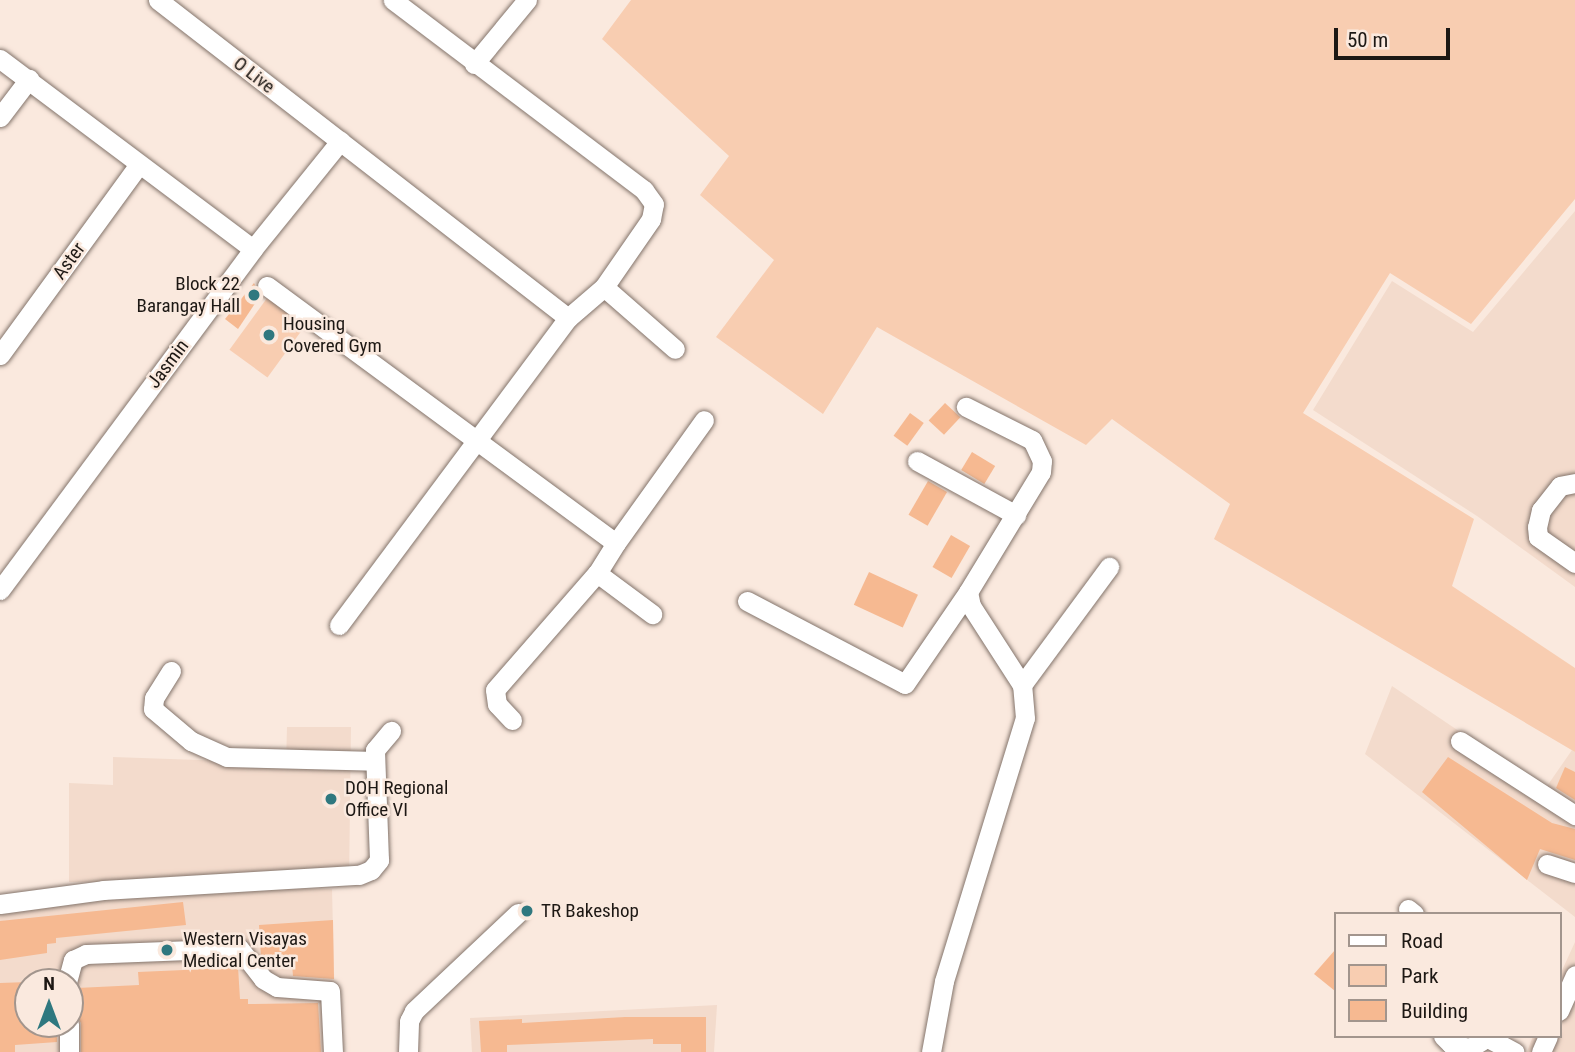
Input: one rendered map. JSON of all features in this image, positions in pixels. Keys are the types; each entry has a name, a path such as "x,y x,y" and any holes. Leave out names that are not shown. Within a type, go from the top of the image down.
{"street":[{"path":"339,625 568,318 604,287 651,219 654,204 645,190 474,64 393,0"},
{"path":"474,64 527,0"},
{"name":"O Live","path":"167,3 568,318"},
{"path":"0,59 138,166 253,249"},
{"path":"0,117 29,79"},
{"name":"Jasmin","path":"0,590 253,249 340,141"},
{"name":"Aster","path":"0,355 138,166"},
{"path":"267,286 616,543"},
{"path":"604,287 675,349"},
{"path":"747,601 905,684 968,592 973,577 1016,515 1041,472 1038,450 1021,431 966,407"},
{"path":"512,720 497,704 495,690 597,573 704,420"},
{"path":"918,461 1016,515"},
{"path":"1575,484 1560,486 1541,510 1537,527 1538,537 1575,563"},
{"path":"1022,685 1109,567"},
{"path":"597,573 652,614"},
{"path":"931,1052 944,981 1025,718 1022,685 971,606 968,592"},
{"path":"171,671 154,698 153,709 191,741 227,757 375,761"},
{"path":"0,904 103,890 359,875 379,860 375,750 391,731"},
{"path":"1460,741 1575,815"},
{"path":"1547,864 1575,873"},
{"path":"408,1052 409,1021 414,1011 518,913"},
{"path":"71,968 73,960 86,954 239,948 262,979 277,987 330,991 333,1052"},
{"path":"1561,1006 1575,975"},
{"path":"1445,1038 1451,1044 1470,1048 1487,1038"},
{"path":"1491,1038 1514,1052"}],"shaded area":[{"path":"1575,211 1575,587 1477,516 1313,410 1392,281 1473,332"},
{"path":"1392,686 1545,789 1572,750 1575,752 1575,917 1365,754"},
{"path":"287,727 351,727 349,882 69,882 69,783 113,785 113,757 286,763"},
{"name":"Western Visayas Medical Center","path":"236,888 332,889 336,1052 0,1052 0,907"},
{"path":"1575,942 1575,1052 1527,1052 1532,1038 1561,1038 1561,973"},
{"path":"717,1005 714,1052 472,1052 470,1018"}],"green space":[{"path":"631,0 1575,0 1575,199 1471,324 1390,273 1303,413 1474,519 1452,586 1575,668 1575,752 1214,539 1230,504 1112,419 1086,445 877,327 823,414 716,337 774,260 700,195 729,156 602,39"},
{"name":"Housing Covered Gym","path":"270,294 308,322 267,377 229,350"}],"building":[{"path":"254,283 260,296 238,329 225,319"},
{"path":"945,403 960,417 944,435 929,421"},
{"path":"910,413 924,423 907,446 894,436"},
{"path":"972,452 995,466 984,484 961,470"},
{"path":"928,481 947,492 928,526 909,515"},
{"path":"951,535 970,546 952,578 932,567"},
{"path":"869,572 918,595 903,627 854,605"},
{"path":"1448,757 1552,823 1575,829 1575,860 1540,849 1527,880 1422,792"},
{"path":"1565,767 1575,772 1575,800 1556,788"},
{"path":"183,902 186,925 56,938 56,943 47,944 47,953 0,960 0,921"},
{"path":"333,920 334,979 293,976 292,964 268,966 261,957 259,925"},
{"path":"1334,951 1334,990 1314,974"},
{"path":"222,961 222,968 238,967 240,999 248,999 248,1004 318,1003 321,1052 81,1052 81,1038 84,1038 84,988 139,985 138,972 207,969 207,962"},
{"path":"14,982 14,1038 57,1038 57,1042 15,1045 15,1052 0,1052 0,983"},
{"path":"625,1017 706,1017 706,1052 681,1052 681,1044 653,1044 653,1039 507,1045 507,1052 481,1052 479,1021 522,1019 522,1023"}],"place":[{"name":"Block 22 Barangay Hall","path":"254,295"},
{"name":"Housing Covered Gym","path":"269,335"},
{"name":"DOH Regional Office VI","path":"331,799"},
{"name":"TR Bakeshop","path":"527,911"},
{"name":"Western Visayas Medical Center","path":"167,950"}]}
